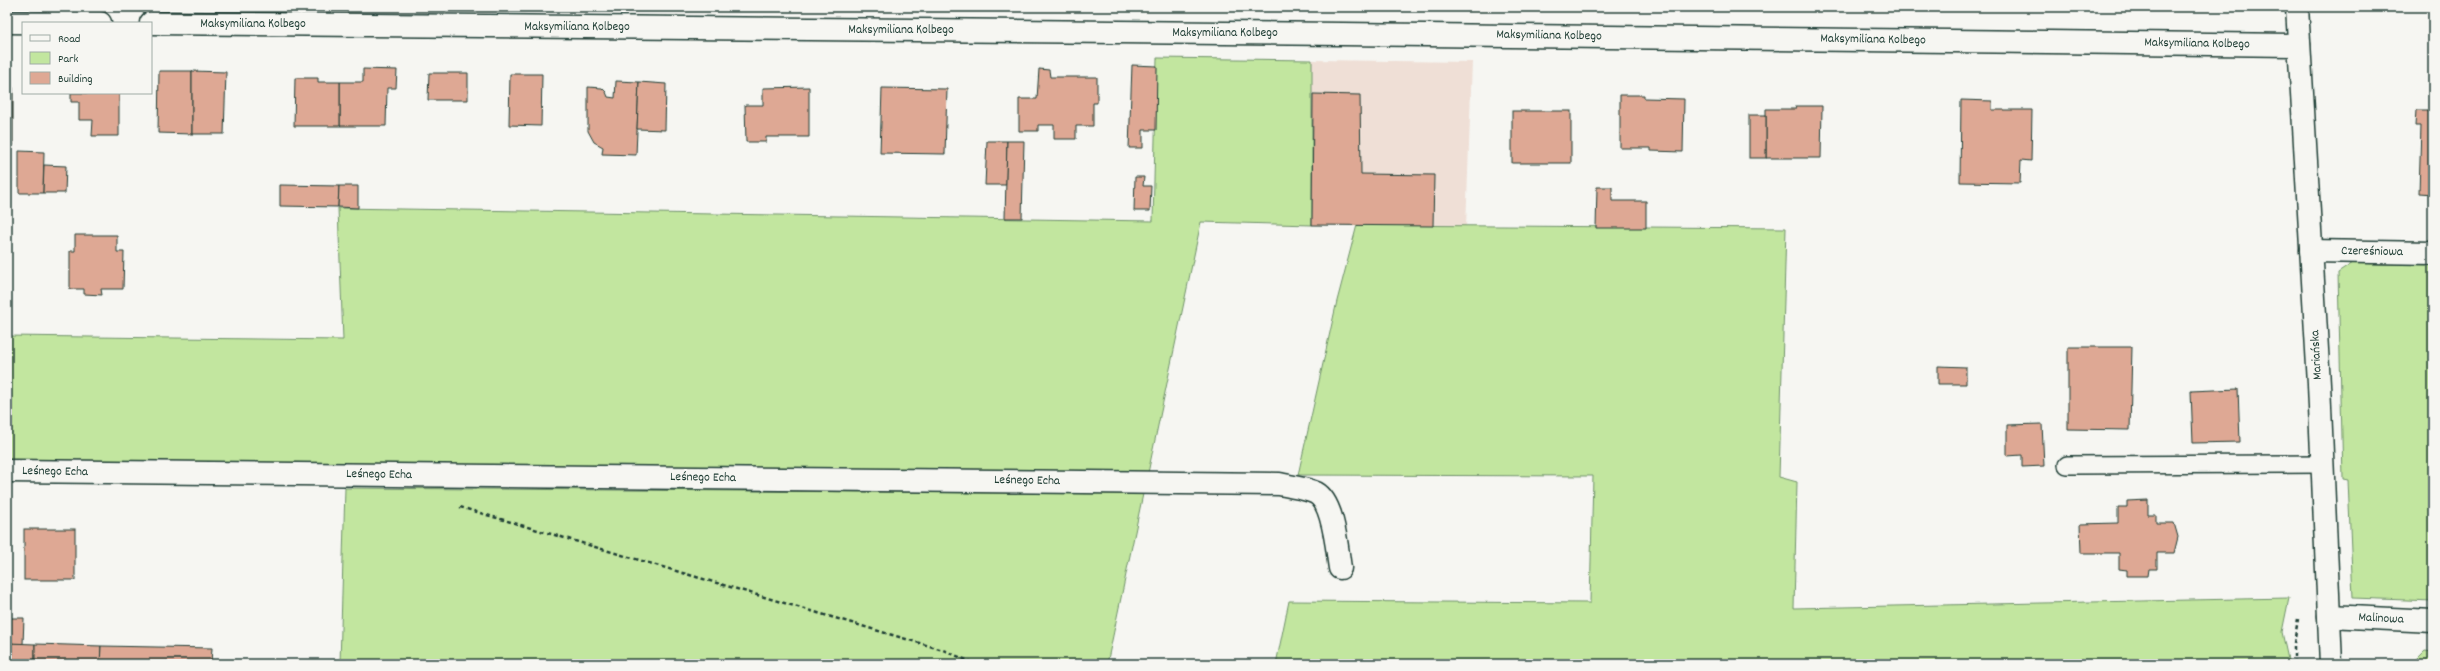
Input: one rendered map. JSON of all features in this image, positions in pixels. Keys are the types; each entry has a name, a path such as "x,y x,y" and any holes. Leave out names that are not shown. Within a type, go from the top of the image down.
{"street":[{"name":"Mariańska","path":"2297,7 2311,251 2331,664"},
{"path":"7,22 22,22"},
{"name":"Maksymiliana Kolbego","path":"152,23 1335,33 2299,45"},
{"name":"Czereśniowa","path":"2311,251 2433,253"},
{"name":"Leśnego Echa","path":"7,471 1280,484 1317,493 1325,503 1333,524 1340,568"},
{"name":"Malinowa","path":"2329,616 2433,621"}],"lane":[{"path":"2067,465 2322,464"}],"path":[{"path":"456,505 943,650 976,664"}],"shaded area":[{"path":"1312,60 1472,62 1466,228 1312,225"}],"green space":[{"path":"1157,58 1312,60 1312,225 1201,222 1148,473 7,463 7,336 343,340 338,208 1153,221"},
{"path":"1357,225 1786,228 1779,477 1797,482 1794,608 2289,598 2282,632 2289,664 1276,664 1289,601 1590,603 1593,476 1298,475 1337,301"},
{"path":"2353,263 2433,265 2433,601 2353,598 2348,480 2343,479 2338,273"},
{"path":"345,488 1143,494 1107,664 340,664"},
{"path":"2425,651 2433,652 2433,664 2412,664"}],"building":[{"path":"1132,65 1157,66 1156,130 1143,130 1143,148 1129,148"},
{"path":"363,69 397,70 396,88 387,88 386,126 340,126 340,82 363,82"},
{"path":"1039,69 1049,70 1050,77 1097,77 1097,103 1093,103 1093,126 1076,126 1076,139 1054,139 1054,125 1038,125 1038,131 1019,131 1019,99 1037,99"},
{"path":"159,71 192,71 192,134 158,133"},
{"path":"192,71 226,72 224,134 192,134"},
{"path":"429,73 468,73 468,100 428,100"},
{"path":"510,74 542,74 541,126 509,125"},
{"path":"295,78 318,78 318,82 340,82 340,126 294,126"},
{"path":"616,81 639,82 636,155 602,154 603,147 594,142 588,131 588,87 602,88 608,97 615,98"},
{"path":"639,82 666,84 665,130 637,129"},
{"path":"809,87 809,137 766,137 766,142 746,142 745,105 763,105 763,88"},
{"path":"7,88 13,88 13,145 7,145"},
{"path":"882,88 947,89 945,154 880,153"},
{"path":"71,94 119,94 119,136 92,136 93,120 79,120 79,102 71,102"},
{"path":"1313,94 1360,95 1361,174 1434,175 1433,226 1312,225"},
{"path":"1620,95 1644,95 1644,98 1684,99 1683,152 1651,151 1651,148 1620,148"},
{"path":"1961,100 1992,101 1992,110 2032,110 2031,161 2021,160 2020,183 1960,182"},
{"path":"1795,106 1822,106 1821,158 1766,158 1766,109 1796,109"},
{"path":"2416,110 2433,110 2433,194 2419,193 2421,126 2415,126"},
{"path":"1512,111 1571,111 1571,163 1512,163"},
{"path":"1749,115 1766,115 1766,158 1749,158"},
{"path":"987,141 1007,141 1006,185 985,185"},
{"path":"1007,141 1024,141 1022,218 1005,218"},
{"path":"19,151 44,152 43,193 19,193"},
{"path":"44,165 66,166 65,193 43,193"},
{"path":"1135,177 1144,177 1143,186 1151,186 1150,211 1134,211"},
{"path":"280,185 339,186 338,207 280,206"},
{"path":"339,186 358,186 358,208 338,207"},
{"path":"1597,187 1612,187 1612,201 1646,201 1646,228 1596,228"},
{"path":"7,234 11,234 9,257 7,257"},
{"path":"75,235 117,235 117,252 124,252 123,289 101,289 102,295 84,294 84,289 70,289 70,251 75,251"},
{"path":"2068,347 2132,347 2130,430 2068,429"},
{"path":"1938,366 1966,367 1966,384 1938,384"},
{"path":"2238,389 2240,442 2193,443 2191,391"},
{"path":"2042,424 2044,466 2022,467 2022,455 2007,456 2007,425"},
{"path":"2148,500 2148,515 2156,515 2156,523 2174,523 2178,537 2174,553 2157,553 2157,569 2149,569 2148,576 2127,576 2127,570 2119,569 2119,553 2081,553 2080,524 2118,523 2118,507 2127,507 2127,501"},
{"path":"24,529 75,529 75,580 24,580"},
{"path":"7,618 24,618 23,644 7,643"},
{"path":"7,643 35,644 35,664 7,664"},
{"path":"35,644 101,646 100,664 35,664"},
{"path":"101,646 212,648 211,664 100,664"}]}
